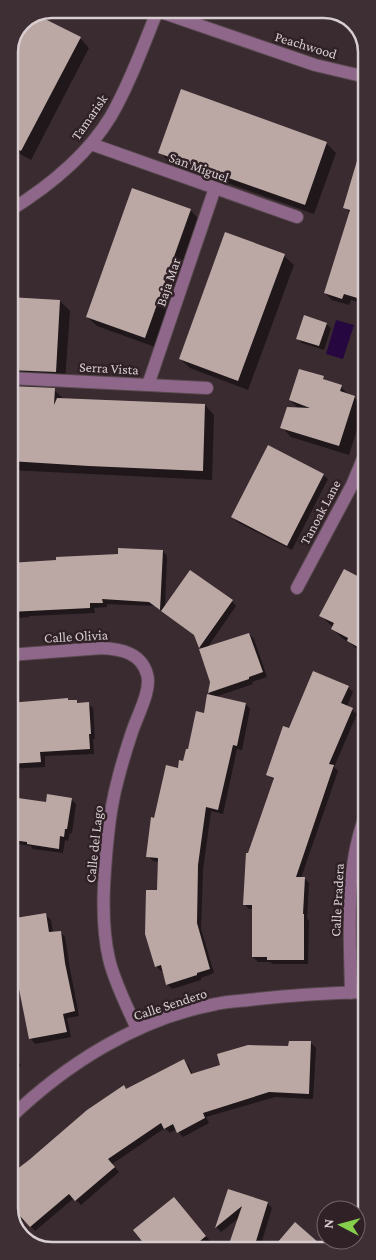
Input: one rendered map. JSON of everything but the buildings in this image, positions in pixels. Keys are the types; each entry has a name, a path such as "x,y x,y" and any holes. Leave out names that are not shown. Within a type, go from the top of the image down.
{"street":[{"name":"Tamarisk","path":"18,205 64,171 91,144 110,116 126,86 151,18"},
{"name":"Peachwood","path":"177,18 315,65 358,75"},
{"name":"San Miguel","path":"91,144 297,217"},
{"name":"Baja Mar","path":"148,385 215,188"},
{"name":"Serra Vista","path":"18,378 207,388"},
{"name":"Tanoak Lane","path":"297,588 358,471"},
{"name":"Calle Olivia","path":"18,654 102,648 130,653 141,662"},
{"name":"Calle del Lago","path":"137,1029 115,980 109,958 105,927 104,875 111,810 117,781 146,695 148,675 141,662"},
{"name":"Calle Pradera","path":"351,993 350,884 358,840"},
{"name":"Calle Sendero","path":"18,1110 32,1097 81,1059 137,1029 174,1015 216,1004 284,996 358,993"}],"shaded area":[{"path":"336,320 354,325 343,359 326,354"}]}
